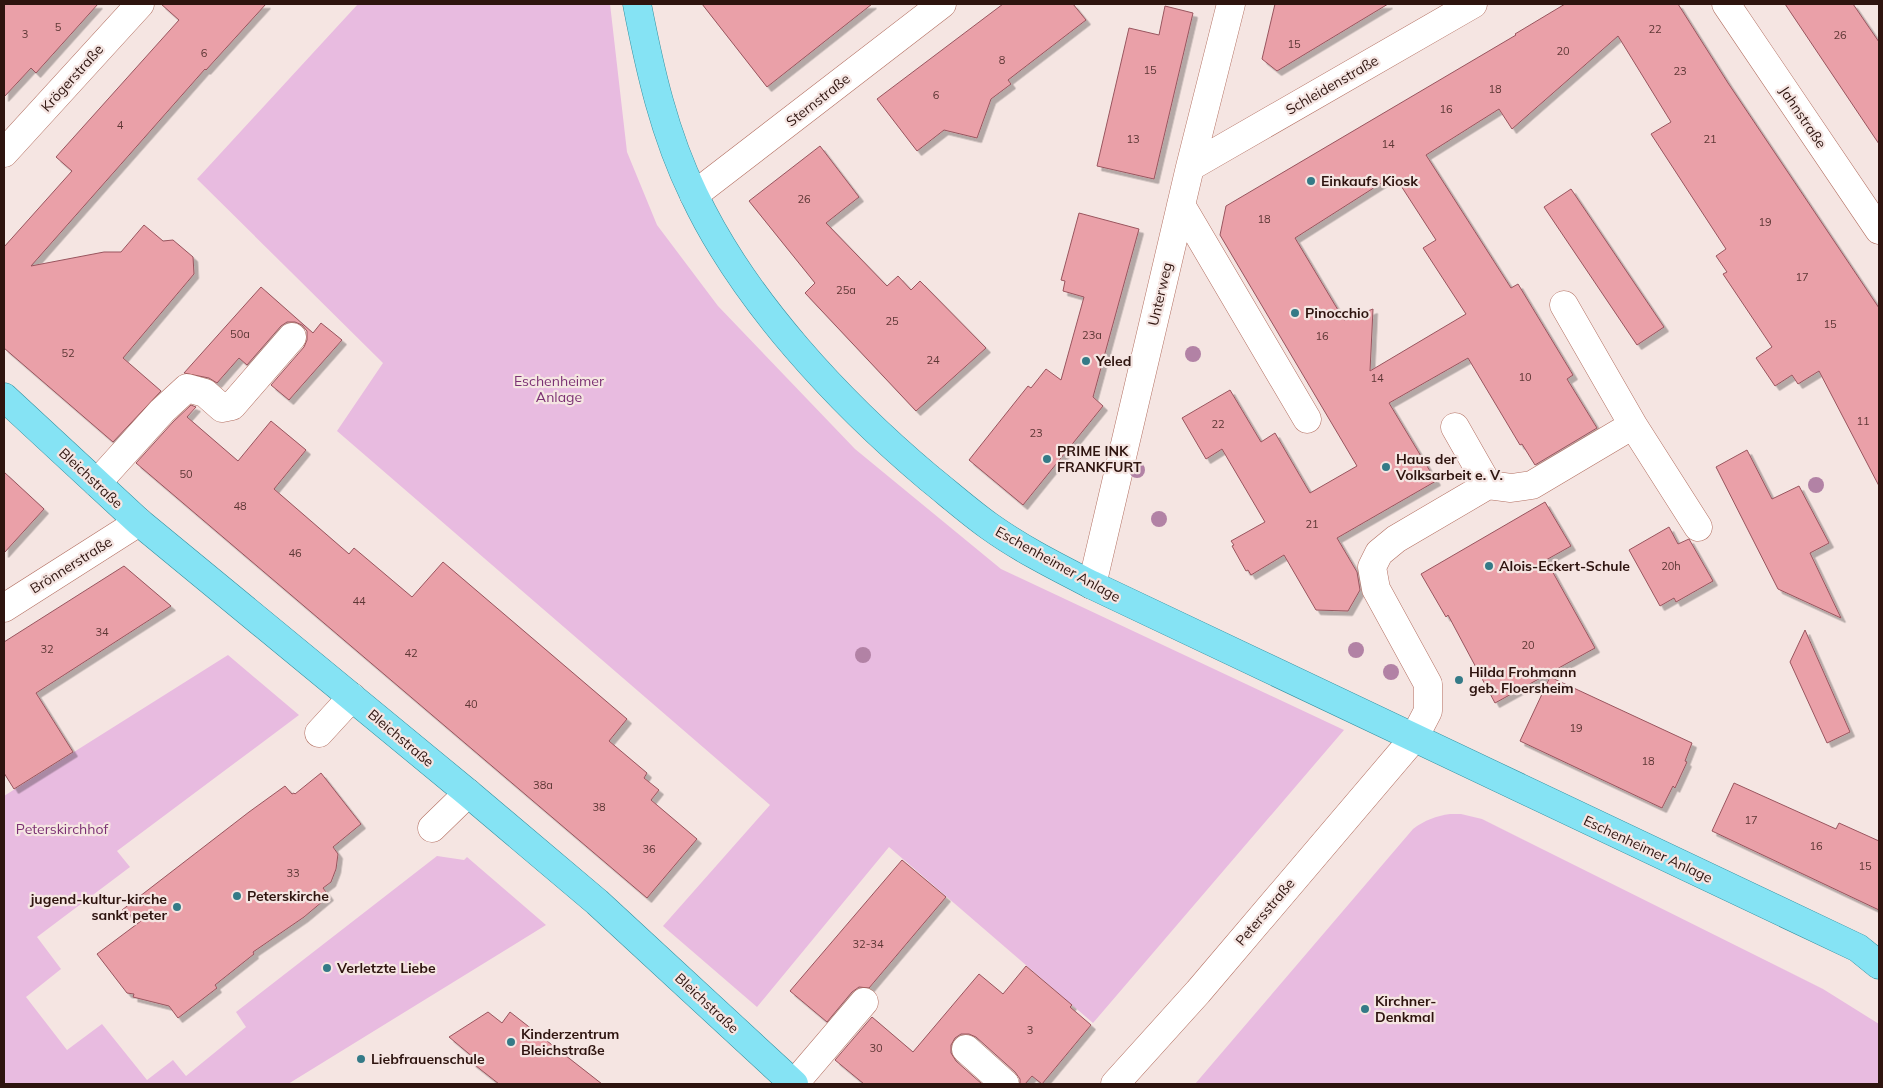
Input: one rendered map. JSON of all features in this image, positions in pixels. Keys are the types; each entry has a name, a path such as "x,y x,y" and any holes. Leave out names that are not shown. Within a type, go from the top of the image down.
{"main road":[{"name":"Eschenheimer Anlage","path":"637,4 652,77 672,143 694,195 739,275 804,354 860,415 907,459 989,526 1092,586 1869,950 1879,965"},
{"name":"Bleichstraße","path":"4,397 139,522 468,792 597,902 794,1084"}],"street":[{"name":"Krögerstraße","path":"4,153 140,4"},
{"name":"Sternstraße","path":"694,195 942,4"},
{"name":"Unterweg","path":"1092,586 1190,167 1231,4"},
{"name":"Schleidenstraße","path":"1190,167 1473,4"},
{"name":"Jahnstraße","path":"1726,4 1879,230"},
{"path":"1181,205 1307,418"},
{"path":"1564,305 1632,425 1698,527"},
{"path":"97,483 162,411 187,388 206,393 222,408 232,406 292,337"},
{"path":"1414,738 1428,710 1428,684 1376,589 1372,567 1379,553 1396,539 1488,485 1511,488 1532,484 1632,425"},
{"path":"1455,427 1488,485"},
{"name":"Brönnerstraße","path":"4,608 139,522"},
{"path":"319,733 352,697"},
{"name":"Petersstraße","path":"1115,1084 1192,999 1414,738"},
{"path":"432,828 468,792"},
{"path":"794,1084 864,1002"},
{"path":"966,1049 1005,1084"}],"green space":[{"name":"Eschenheimer Anlage","path":"358,4 610,4 627,152 657,225 718,306 855,449 1001,569 1344,730 1093,1023 889,847 757,1007 663,926 770,805 337,431 383,363 197,179"},
{"name":"Peterskirchhof","path":"228,655 299,715 117,851 130,867 37,937 61,969 26,997 67,1050 102,1024 147,1080 173,1060 186,1076 246,1027 236,1012 437,856 464,860 467,857 546,925 288,1084 4,1084 4,796"},
{"path":"1450,814 1461,814 1482,819 1823,989 1879,1024 1879,1084 1195,1084 1413,829 1431,819"}],"building":[{"path":"4,4 98,4 36,73 31,68 4,97"},
{"path":"161,4 266,4 205,69 31,266 104,252 121,252 144,225 163,241 173,240 193,257 194,274 123,358 161,391 113,442 4,348 4,247 72,171 56,157 179,20"},
{"path":"702,4 872,4 767,87"},
{"path":"1003,4 1073,4 1086,20 1008,80 1011,84 991,99 977,138 944,130 917,151 877,99"},
{"path":"1275,4 1388,4 1277,71 1262,59"},
{"path":"1565,4 1678,4 1728,83 1879,308 1879,486 1819,371 1798,384 1792,375 1775,386 1756,358 1772,347 1723,274 1727,272 1716,256 1726,249 1651,134 1671,122 1618,36 1512,129 1499,109 1426,155 1511,288 1518,284 1573,375 1567,379 1597,428 1535,465 1522,444 1520,445 1468,358 1389,403 1436,481 1337,538 1357,572 1360,590 1348,611 1316,610 1284,555 1251,575 1248,570 1246,571 1231,541 1265,522 1222,449 1206,459 1182,418 1230,390 1261,442 1275,433 1310,493 1357,466 1220,235 1226,206","holes":["1394,175 1436,240 1423,248 1466,314 1370,371 1373,309 1344,320 1295,238"]},
{"path":"1785,4 1853,4 1879,42 1879,144"},
{"path":"1165,6 1193,13 1154,179 1097,166 1129,28 1159,35"},
{"path":"820,146 859,197 826,223 887,286 898,276 911,290 920,281 986,348 916,411 805,293 815,283 749,201"},
{"path":"1571,189 1664,327 1637,345 1544,207"},
{"path":"1079,213 1139,229 1093,397 1103,406 1023,505 969,460 1028,386 1031,388 1046,369 1061,380 1084,297 1063,291 1065,281 1061,280"},
{"path":"261,287 313,333 321,323 342,340 289,400 271,385 304,347 307,340 307,331 302,325 295,322 287,322 281,326 247,365 239,358 217,383 209,378 184,373"},
{"path":"191,405 196,407 187,417 238,461 271,421 306,450 274,489 349,554 354,548 412,597 443,562 627,719 609,741 647,773 644,778 659,790 651,800 697,839 647,898 136,463"},
{"path":"1747,450 1772,499 1799,486 1829,543 1810,553 1841,618 1778,589 1716,467"},
{"path":"4,472 44,509 4,553"},
{"path":"1545,502 1571,546 1546,560 1595,648 1495,703 1448,615 1446,617 1421,574"},
{"path":"1669,527 1678,544 1689,539 1713,581 1676,602 1674,598 1660,606 1629,550"},
{"path":"124,566 171,606 36,693 73,752 14,789 4,773 4,642"},
{"path":"1805,630 1850,732 1827,743 1790,662"},
{"path":"1550,677 1692,743 1685,761 1687,762 1675,788 1673,786 1662,808 1520,741"},
{"name":"Peterskirche","path":"321,773 361,824 333,847 338,854 336,869 331,882 323,888 329,896 304,917 253,952 254,954 215,985 217,988 178,1018 169,1006 133,997 134,994 127,993 97,954 141,921 122,910 285,786 292,794 295,794"},
{"path":"1734,783 1836,829 1839,823 1879,841 1879,910 1712,831"},
{"path":"902,860 946,897 869,988 859,987 852,992 827,1022 790,991"},
{"path":"1026,966 1072,1005 1070,1007 1091,1025 1042,1084 1032,1076 1025,1084 1020,1084 1020,1079 1015,1072 976,1037 969,1034 961,1034 955,1038 951,1045 951,1053 956,1061 982,1084 864,1084 835,1060 872,1017 913,1052 979,974 1003,994"},
{"path":"488,1012 502,1023 510,1012 602,1084 499,1084 471,1062 474,1058 449,1037"}],"place":[{"name":"Einkaufs Kiosk","path":"1311,181"},
{"name":"Pinocchio","path":"1295,313"},
{"name":"Yeled","path":"1086,361"},
{"name":"PRIME INK FRANKFURT","path":"1047,459"},
{"name":"Haus der Volksarbeit e. V.","path":"1386,467"},
{"name":"Alois-Eckert-Schule","path":"1489,566"},
{"name":"Hilda Frohmann geb. Floersheim","path":"1459,680"},
{"name":"Peterskirche","path":"237,896"},
{"name":"jugend-kultur-kirche sankt peter","path":"177,907"},
{"name":"Verletzte Liebe","path":"327,968"},
{"name":"Kirchner- Denkmal","path":"1365,1009"},
{"name":"Kinderzentrum Bleichstraße","path":"511,1042"},
{"name":"Liebfrauenschule","path":"361,1059"}]}
